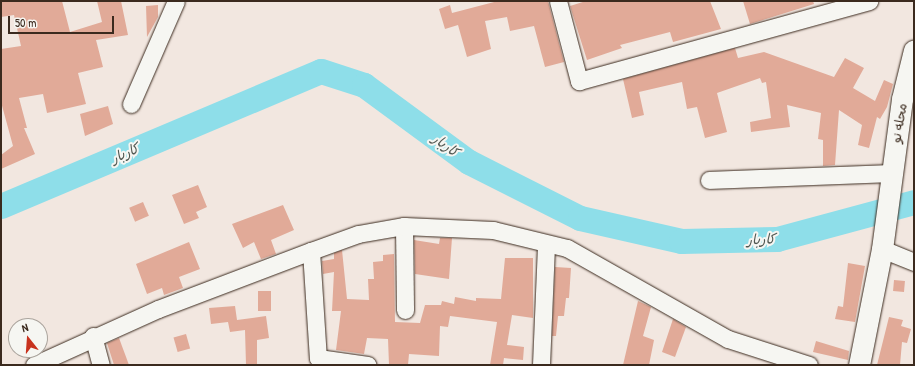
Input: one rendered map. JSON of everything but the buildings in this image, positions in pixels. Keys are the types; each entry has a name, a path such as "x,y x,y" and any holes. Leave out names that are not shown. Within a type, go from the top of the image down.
{"street":[{"path":"131,104 176,1"},
{"path":"558,1 579,81 869,1"},
{"name":"محله نو","path":"859,365 882,246 890,173 914,50"},
{"path":"709,180 890,173"},
{"path":"404,226 405,310"},
{"path":"34,365 93,336 311,251 358,234 404,226 493,230 567,248 728,340 810,365"},
{"path":"541,365 546,244"},
{"path":"882,246 914,262"},
{"path":"311,251 318,358 368,365"},
{"path":"93,336 101,365"}],"waterway":[{"name":"کاربار","path":"1,206 321,71 364,85 469,162 580,218 681,241 777,239 914,202"}]}
